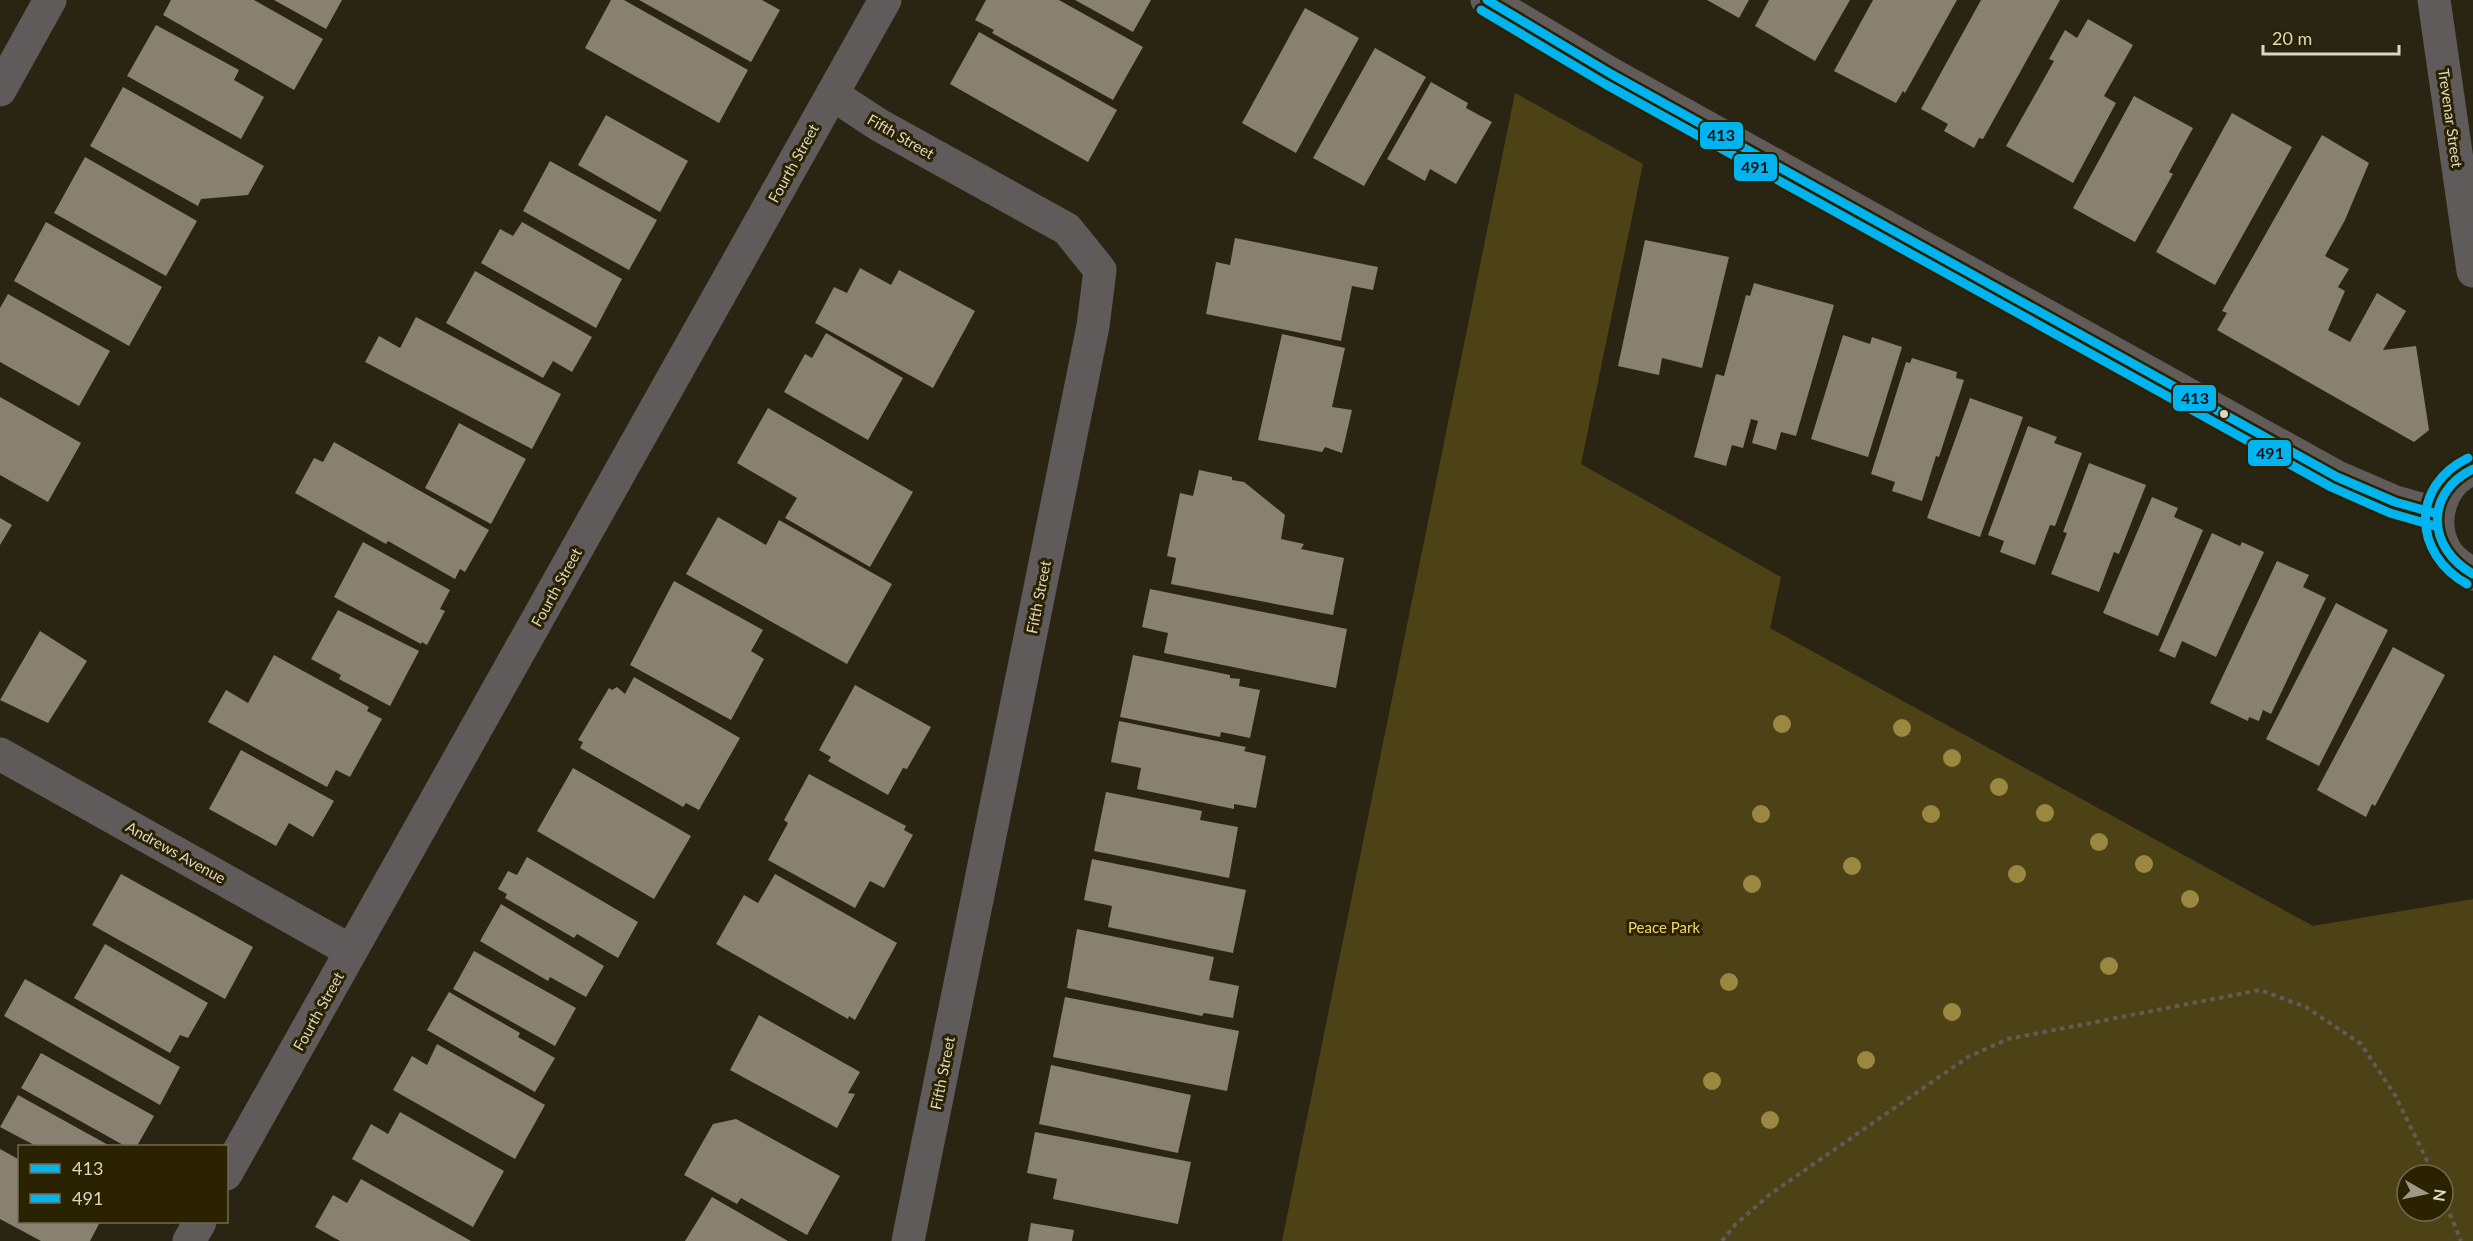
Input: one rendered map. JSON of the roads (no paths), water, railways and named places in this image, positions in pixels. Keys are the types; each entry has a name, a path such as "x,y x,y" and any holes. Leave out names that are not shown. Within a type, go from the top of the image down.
{"main road":[{"path":"1487,0 1611,74 2337,477 2396,502 2438,514"},
{"path":"2473,469 2466,471 2452,483 2442,497 2438,514 2438,532 2446,551 2458,565 2473,574"}],"street":[{"path":"0,90 50,0"},
{"name":"Fourth Street","path":"228,1170 885,0"},
{"name":"Trevenar Street","path":"2434,0 2473,271"},
{"name":"Fifth Street","path":"832,94 879,125 1067,228 1100,270 1093,326 908,1241"},
{"name":"Andrews Avenue","path":"0,754 351,951"},
{"path":"189,1241 199,1223"}],"park label":[{"name":"Peace Park","path":"1664,927"}]}
